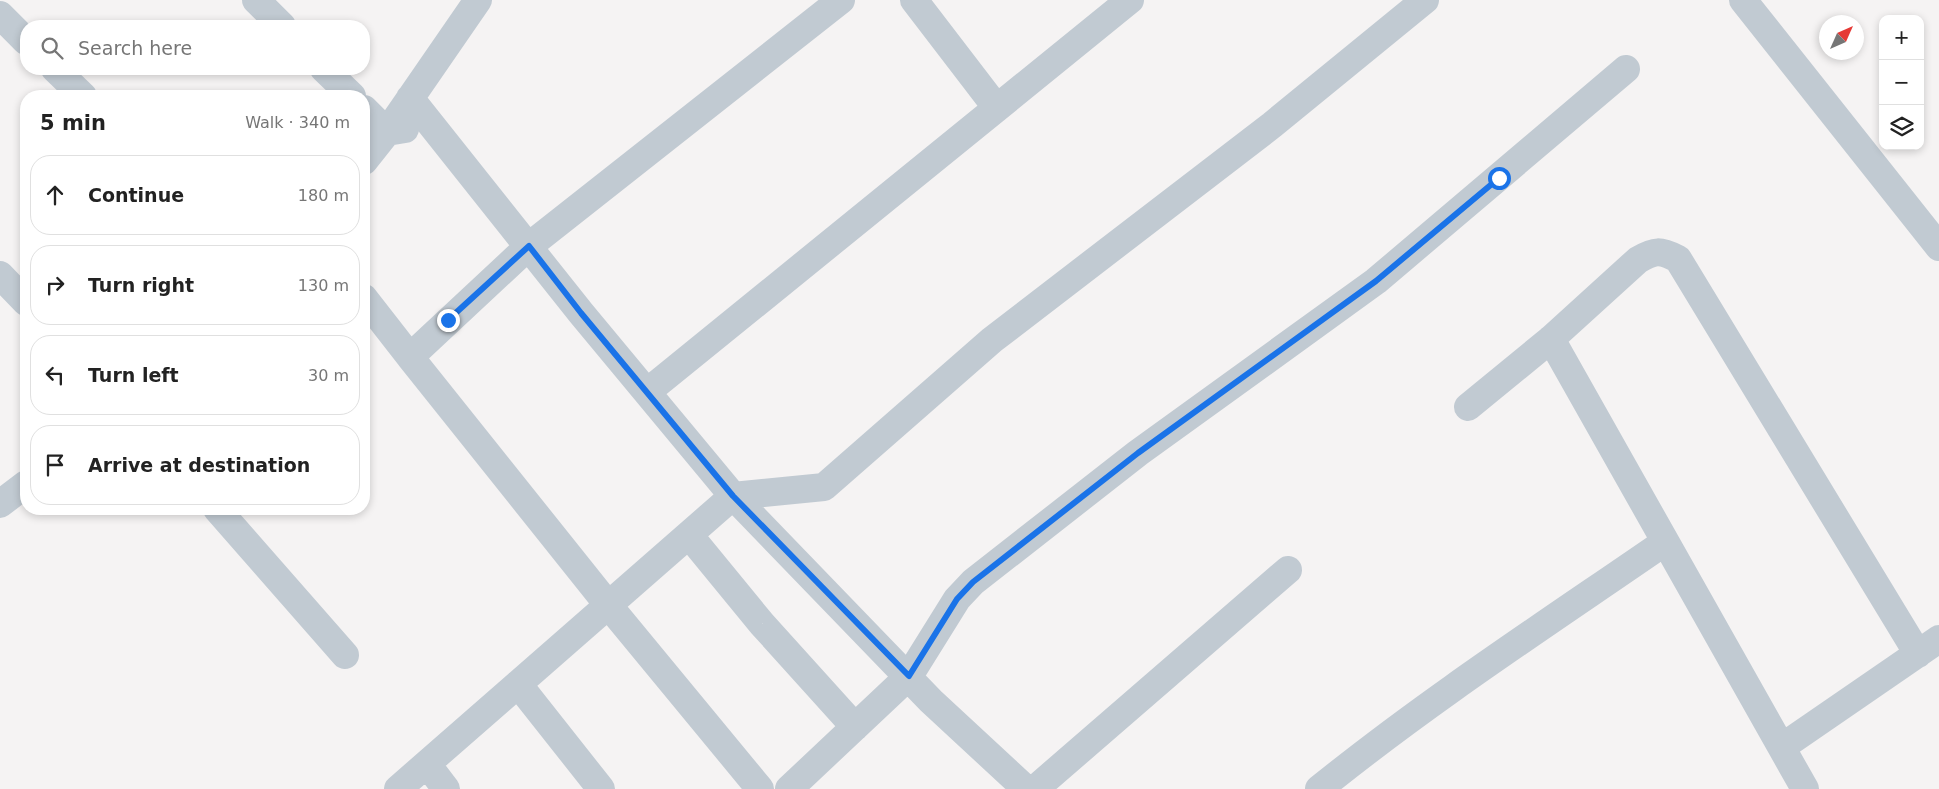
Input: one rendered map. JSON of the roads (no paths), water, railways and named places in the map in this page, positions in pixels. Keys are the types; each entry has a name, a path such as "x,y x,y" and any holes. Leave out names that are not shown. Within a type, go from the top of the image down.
{"street":[{"path":"256,0 276,20"},
{"path":"370,153 387,132 478,0"},
{"path":"410,357 529,246 840,0"},
{"path":"914,0 996,107"},
{"path":"647,392 1130,0"},
{"path":"398,789 733,496 824,487 992,340 1272,125 1426,0"},
{"path":"1743,0 1939,246"},
{"path":"0,15 20,35"},
{"path":"789,789 909,676 957,599 973,582 1138,453 1376,281 1626,69"},
{"path":"61,75 77,90"},
{"path":"330,75 346,90"},
{"path":"410,98 581,313 733,496 909,676 1026,789"},
{"path":"370,115 387,132"},
{"path":"387,132 432,126"},
{"path":"1468,407 1550,339 1638,260 1652,252 1666,253 1678,260 1928,646 1782,747"},
{"path":"0,275 20,296"},
{"path":"370,306 609,606 760,789"},
{"path":"1550,339 1805,789"},
{"path":"0,504 20,489"},
{"path":"221,515 345,655"},
{"path":"690,535 762,624 855,727"},
{"path":"1319,789 1352,763 1520,642 1665,542"},
{"path":"1035,789 1288,570"},
{"path":"518,684 601,789"},
{"path":"427,764 446,789"}]}
